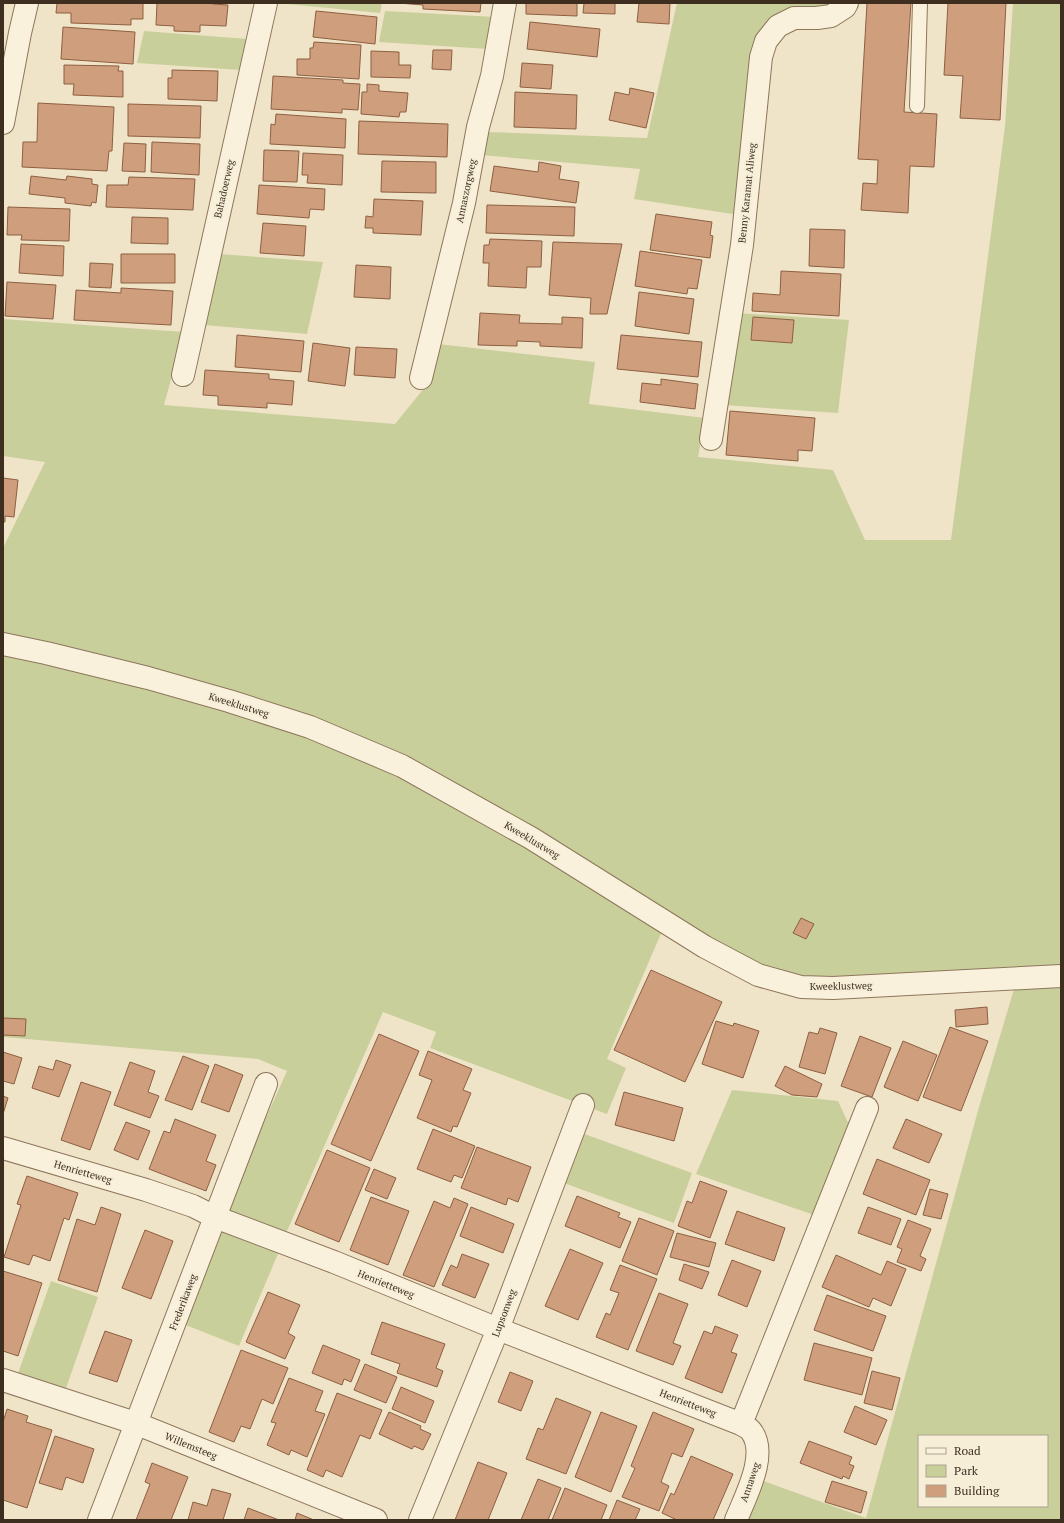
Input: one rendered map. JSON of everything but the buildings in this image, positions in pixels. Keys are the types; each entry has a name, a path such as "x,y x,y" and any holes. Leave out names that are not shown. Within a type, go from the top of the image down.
{"street":[{"path":"3,123 27,3"},
{"name":"Bahadoerweg","path":"183,375 266,3"},
{"name":"Annaszorgweg","path":"421,378 464,202 478,127 492,76 505,3"},
{"name":"Benny Karamat Aliweg","path":"711,439 742,245 761,57 766,41 778,26 794,18 817,18 831,16 845,7 847,3"},
{"name":"Kweeklustweg","path":"3,644 46,653 229,701 310,727 402,766 531,838 704,947 758,975 801,987 833,988 1061,976"},
{"name":"Frederikaweg","path":"99,1520 266,1084"},
{"name":"Lupsonweg","path":"420,1520 498,1329 583,1105"},
{"path":"741,1424 867,1108"},
{"name":"Henrietteweg","path":"3,1148 146,1190 193,1206 215,1217 334,1262 498,1329 741,1424 751,1430 756,1443"},
{"name":"Willemsteeg","path":"3,1380 135,1423 376,1520"},
{"name":"Annaweg","path":"736,1520 753,1476 758,1457 756,1443"}],"lane":[{"path":"917,106 920,3"}],"green space":[{"path":"277,3 382,3 380,13"},
{"path":"677,3 840,3 772,22 739,215 634,199 640,169 481,155 487,132 647,138"},
{"path":"1013,3 1061,3 1061,971 811,980 763,966 735,952 425,770 3,637 3,548 45,462 3,456 3,319 184,332 164,405 395,424 429,382 438,344 595,362 589,404 705,418 698,457 833,470 865,540 951,540 1005,126"},
{"path":"385,11 495,17 488,49 379,42"},
{"path":"144,31 248,39 241,70 137,63"},
{"path":"220,254 323,262 307,334 204,325"},
{"path":"736,313 849,320 838,413 723,405"},
{"path":"3,651 136,682 319,740 420,783 663,929 607,1059 626,1068 607,1114 430,1048 436,1032 383,1012 284,1238 228,1215 228,1202 287,1071 258,1059 3,1037"},
{"path":"1061,986 1061,1520 743,1520 758,1479 866,1518 979,1107 1014,989"},
{"path":"732,1090 838,1101 851,1129 814,1215 696,1174"},
{"path":"579,1132 692,1173 674,1223 561,1182"},
{"path":"229,1230 280,1249 239,1346 183,1324 221,1232"},
{"path":"51,1281 98,1297 65,1391 17,1376"}]}
